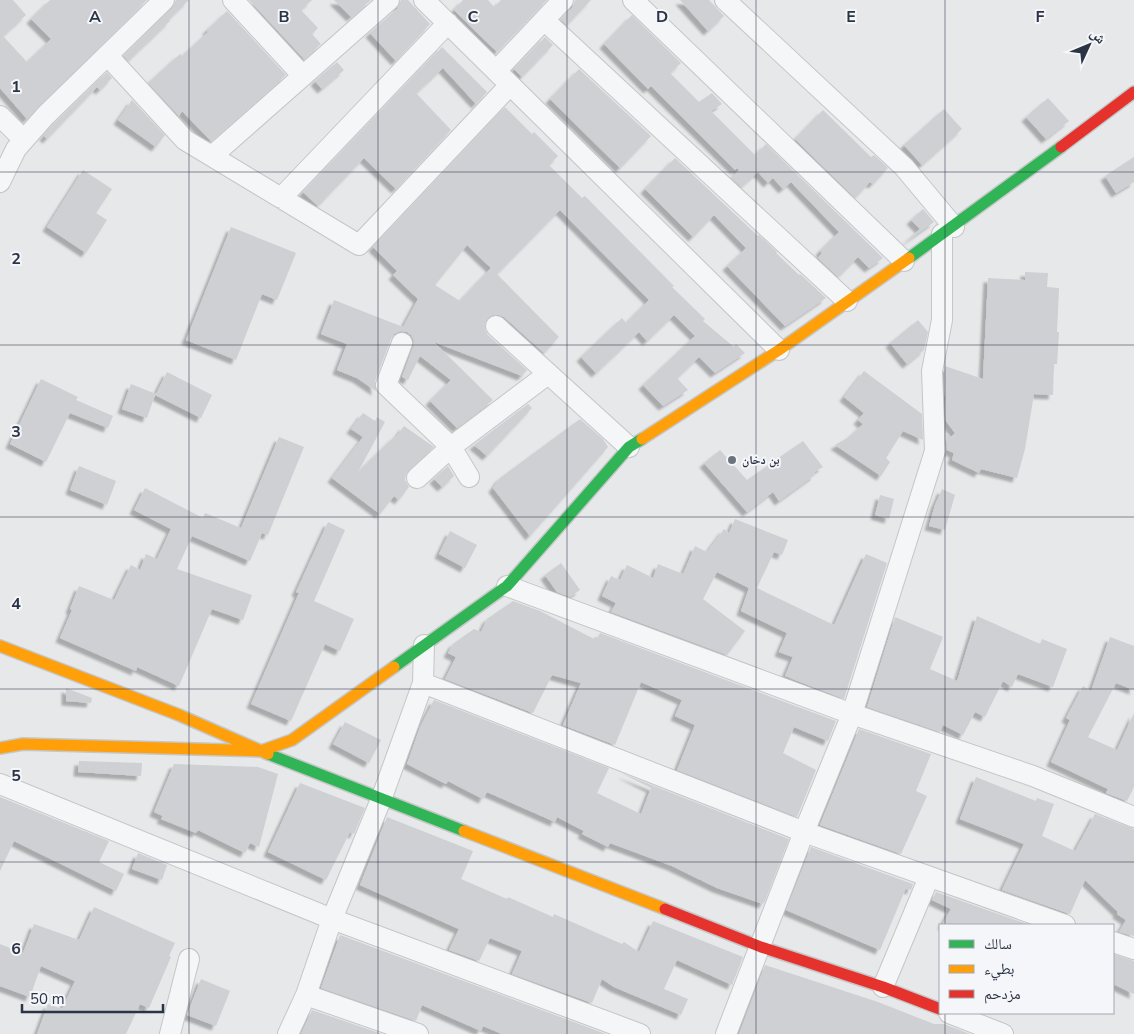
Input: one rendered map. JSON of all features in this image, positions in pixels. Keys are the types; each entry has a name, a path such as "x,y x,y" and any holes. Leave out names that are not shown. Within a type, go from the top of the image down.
{"street":[{"path":"0,182 16,149 45,116 164,0"},
{"path":"233,0 303,76"},
{"path":"212,156 389,0"},
{"path":"424,0 779,350"},
{"path":"107,55 185,140 359,245 503,78 544,20 563,0"},
{"path":"633,0 904,261"},
{"path":"726,0 904,167 948,230 942,320 932,372 935,451 852,714 726,1034"},
{"path":"544,20 848,301"},
{"path":"281,198 448,23"},
{"path":"0,748 23,744 261,751 292,740 507,586 629,448 779,350 948,230 1134,92"},
{"path":"0,116 24,140"},
{"path":"496,326 629,448"},
{"path":"402,342 386,385 451,447 469,477"},
{"path":"417,478 451,447 548,374"},
{"path":"507,586 852,714 1033,776 1134,817"},
{"path":"288,1034 306,995 332,920 382,798 423,682 424,645"},
{"path":"0,646 179,715 261,751 760,947 883,987 939,1009"},
{"path":"423,682 804,832 1062,924"},
{"path":"0,784 332,920 640,1034"},
{"path":"883,987 929,878"},
{"path":"1114,942 1134,950"},
{"path":"170,1034 189,959"},
{"path":"306,995 418,1034"},
{"path":"952,1014 1003,1034"}],"building":[{"path":"0,0 13,0 26,15 3,36 27,62 51,39 31,19 50,0 147,0 27,119 0,88"},
{"path":"176,0 189,0 128,61 124,56 172,8"},
{"path":"249,0 312,0 301,10 318,28 312,34 321,44 304,59"},
{"path":"334,0 371,0 351,17"},
{"path":"401,0 408,0 430,24 396,61 370,33 397,9"},
{"path":"463,0 488,0 494,7 501,0 547,0 497,52 454,10"},
{"path":"575,0 591,0 567,25 561,20 572,8"},
{"path":"680,0 709,0 724,16 708,31"},
{"path":"227,11 286,75 211,141 182,111 179,116 148,83 180,54 182,56"},
{"path":"632,15 681,63 670,73 699,102 712,93 722,104 711,111 755,155 766,144 883,258 869,268 858,257 838,277 818,258 822,253 820,251 839,232 791,182 783,189 773,178 768,183 758,172 741,187 731,178 739,170 737,168 735,170 651,86 648,89 604,44"},
{"path":"545,37 553,45 522,77 514,69"},
{"path":"442,47 487,92 476,104 443,68 416,93 451,130 396,189 364,158 318,206 303,192"},
{"path":"337,62 344,70 322,89 315,81"},
{"path":"579,69 651,136 620,168 550,99"},
{"path":"107,72 112,78 100,90 97,87 47,139 44,136 54,124"},
{"path":"1048,98 1069,121 1046,139 1026,117"},
{"path":"132,100 165,135 156,147 118,120"},
{"path":"505,107 558,156 549,165 582,198 585,196 674,286 672,287 705,319 703,321 734,347 736,344 745,353 715,373 699,357 677,378 688,390 663,406 643,385 695,336 674,315 647,341 639,332 596,373 581,357 622,318 626,323 649,300 560,210 497,274 559,337 544,353 504,317 499,315 493,315 488,318 485,323 485,330 488,335 527,370 522,376 434,342 493,400 457,428 430,401 451,380 420,356 408,380 402,377 414,341 407,332 400,331 394,334 391,339 375,381 376,391 357,378 337,370 347,344 321,334 334,300 403,327 418,299 393,275 397,271 373,247","holes":["467,245 491,268 460,301 435,285"]},
{"path":"944,109 962,129 922,165 904,145"},
{"path":"823,110 871,157 874,155 888,168 873,184 870,182 855,198 795,139"},
{"path":"1134,157 1134,182 1116,193 1105,176"},
{"path":"675,158 826,298 785,326 727,266 746,248 714,215 693,237 645,189"},
{"path":"83,170 112,189 96,213 107,220 86,253 47,227"},
{"path":"923,209 934,222 904,243 920,229 911,220"},
{"path":"231,227 296,253 277,300 262,294 236,360 186,340"},
{"path":"1025,272 1048,273 1047,287 1059,288 1057,332 1059,332 1057,364 1054,364 1053,395 1034,394 1025,449 1017,478 981,469 979,473 952,460 954,453 947,450 946,433 951,437 955,433 946,421 945,366 983,379 988,278 1025,280"},
{"path":"918,320 928,332 924,350 907,364 890,343"},
{"path":"864,371 922,414 923,440 903,431 886,458 890,462 881,476 835,445 849,437 863,424 858,420 864,413 844,397"},
{"path":"167,372 212,395 201,418 155,395 147,418 122,409 131,384 156,394"},
{"path":"41,379 78,397 76,400 113,416 108,428 70,413 46,462 10,444"},
{"path":"528,404 532,408 487,456 474,445"},
{"path":"363,413 375,421 377,417 385,422 358,472 396,437 404,426 434,447 406,474 405,480 409,487 399,500 394,496 380,514 332,478 363,437 351,429"},
{"path":"580,419 603,439 608,447 530,536 493,488 500,478"},
{"path":"279,437 304,447 268,535 262,533 250,561 192,536 177,569 252,595 243,620 212,609 179,686 137,667 136,671 60,638 72,610 70,609 79,586 114,600 131,565 140,570 146,554 157,559 171,529 134,510 145,488 203,518 205,513 241,528"},
{"path":"803,441 823,467 814,472 815,475 779,501 773,492 747,512 704,463 720,450 747,480"},
{"path":"79,466 116,481 107,505 70,490"},
{"path":"448,466 454,476 442,487 434,479"},
{"path":"942,489 955,495 945,530 929,526"},
{"path":"880,495 894,499 889,519 875,515"},
{"path":"735,519 788,540 782,555 774,552 757,588 834,625 866,554 887,563 844,699 785,676 793,657 779,652 787,633 741,611 749,588 717,572 703,599 745,631 727,655 611,612 616,603 602,596 611,576 620,580 627,565 653,578 658,564 683,574 695,546 707,552 724,529 729,533"},
{"path":"328,522 345,530 314,601 354,619 340,651 325,644 291,721 251,704 299,593 296,592"},
{"path":"450,531 477,545 465,568 439,554"},
{"path":"561,563 580,590 570,597 557,592 545,575"},
{"path":"513,601 540,611 596,640 600,633 836,721 828,741 794,727 783,753 816,770 797,817 677,770 695,725 675,716 682,700 641,682 615,745 563,725 581,683 552,675 533,713 445,679 456,657 448,653 453,644 474,629 481,632 487,619"},
{"path":"977,616 1040,644 1042,639 1067,649 1053,687 1018,674 1012,687 1003,681 985,717 975,712 963,735 943,725 940,732 867,707 895,617 943,637 930,669 957,681"},
{"path":"1110,637 1134,646 1134,690 1116,683 1088,737 1117,750 1134,713 1134,787 1127,801 1106,793 1108,789 1051,762 1070,720 1066,718 1083,686 1091,691"},
{"path":"66,688 92,698 91,703 66,701"},
{"path":"434,700 609,768 597,793 641,814 651,788 621,773 789,839 765,901 763,904 717,888 672,866 610,843 608,847 582,834 584,831 557,817 555,822 487,792 483,799 448,781 446,784 407,764 420,727"},
{"path":"345,722 381,740 369,763 333,744"},
{"path":"859,729 931,754 916,791 927,796 901,854 820,825"},
{"path":"79,761 142,763 141,776 78,772"},
{"path":"174,764 258,767 278,774 259,847 250,843 245,853 198,830 196,833 161,819 163,816 154,812"},
{"path":"976,777 1036,801 1037,798 1054,804 1042,836 1075,851 1095,814 1134,829 1134,936 1119,932 1126,920 1117,914 1118,912 1085,880 1070,914 1002,890 1024,844 960,819"},
{"path":"300,783 365,808 354,834 350,832 326,880 268,852"},
{"path":"0,797 109,841 99,862 124,874 116,891 14,841 0,871"},
{"path":"387,817 473,851 461,879 553,917 554,914 622,944 624,942 639,952 653,921 743,957 732,985 677,960 664,989 688,999 681,1015 614,987 602,979 592,1003 512,974 522,951 490,938 479,961 449,950 459,929 360,885"},
{"path":"811,847 913,884 911,890 906,888 880,950 786,910"},
{"path":"138,853 167,865 162,880 132,869"},
{"path":"936,892 1027,924 943,924 951,909 932,900"},
{"path":"94,907 175,943 149,1008 140,1004 126,1034 37,1034 48,1004 62,1009 75,981 41,966 30,997 0,986 0,944 23,953 34,924 79,940"},
{"path":"340,935 606,1034 502,1034 483,1026 481,1031 422,1005 416,1021 321,988"},
{"path":"1114,954 1134,961 1134,994 1114,984"},
{"path":"765,965 878,1002 934,1024 944,1024 970,1034 739,1034"},
{"path":"201,979 230,991 216,1026 187,1015"},
{"path":"312,1010 382,1034 301,1034"}],"traffic: fast":[{"path":"909,258 1061,147"},
{"path":"394,667 507,586 629,447 642,439"},
{"path":"268,754 464,831"}],"traffic: slow":[{"path":"642,439 779,350 909,258"},
{"path":"0,646 179,715 268,754"},
{"path":"0,748 23,744 261,751 292,740 394,667"},
{"path":"464,831 665,909"}],"traffic: jam":[{"path":"1061,147 1134,92"},
{"path":"665,909 761,947 883,987 939,1009"}],"place":[{"name":"بن دخان","path":"732,460"}]}
